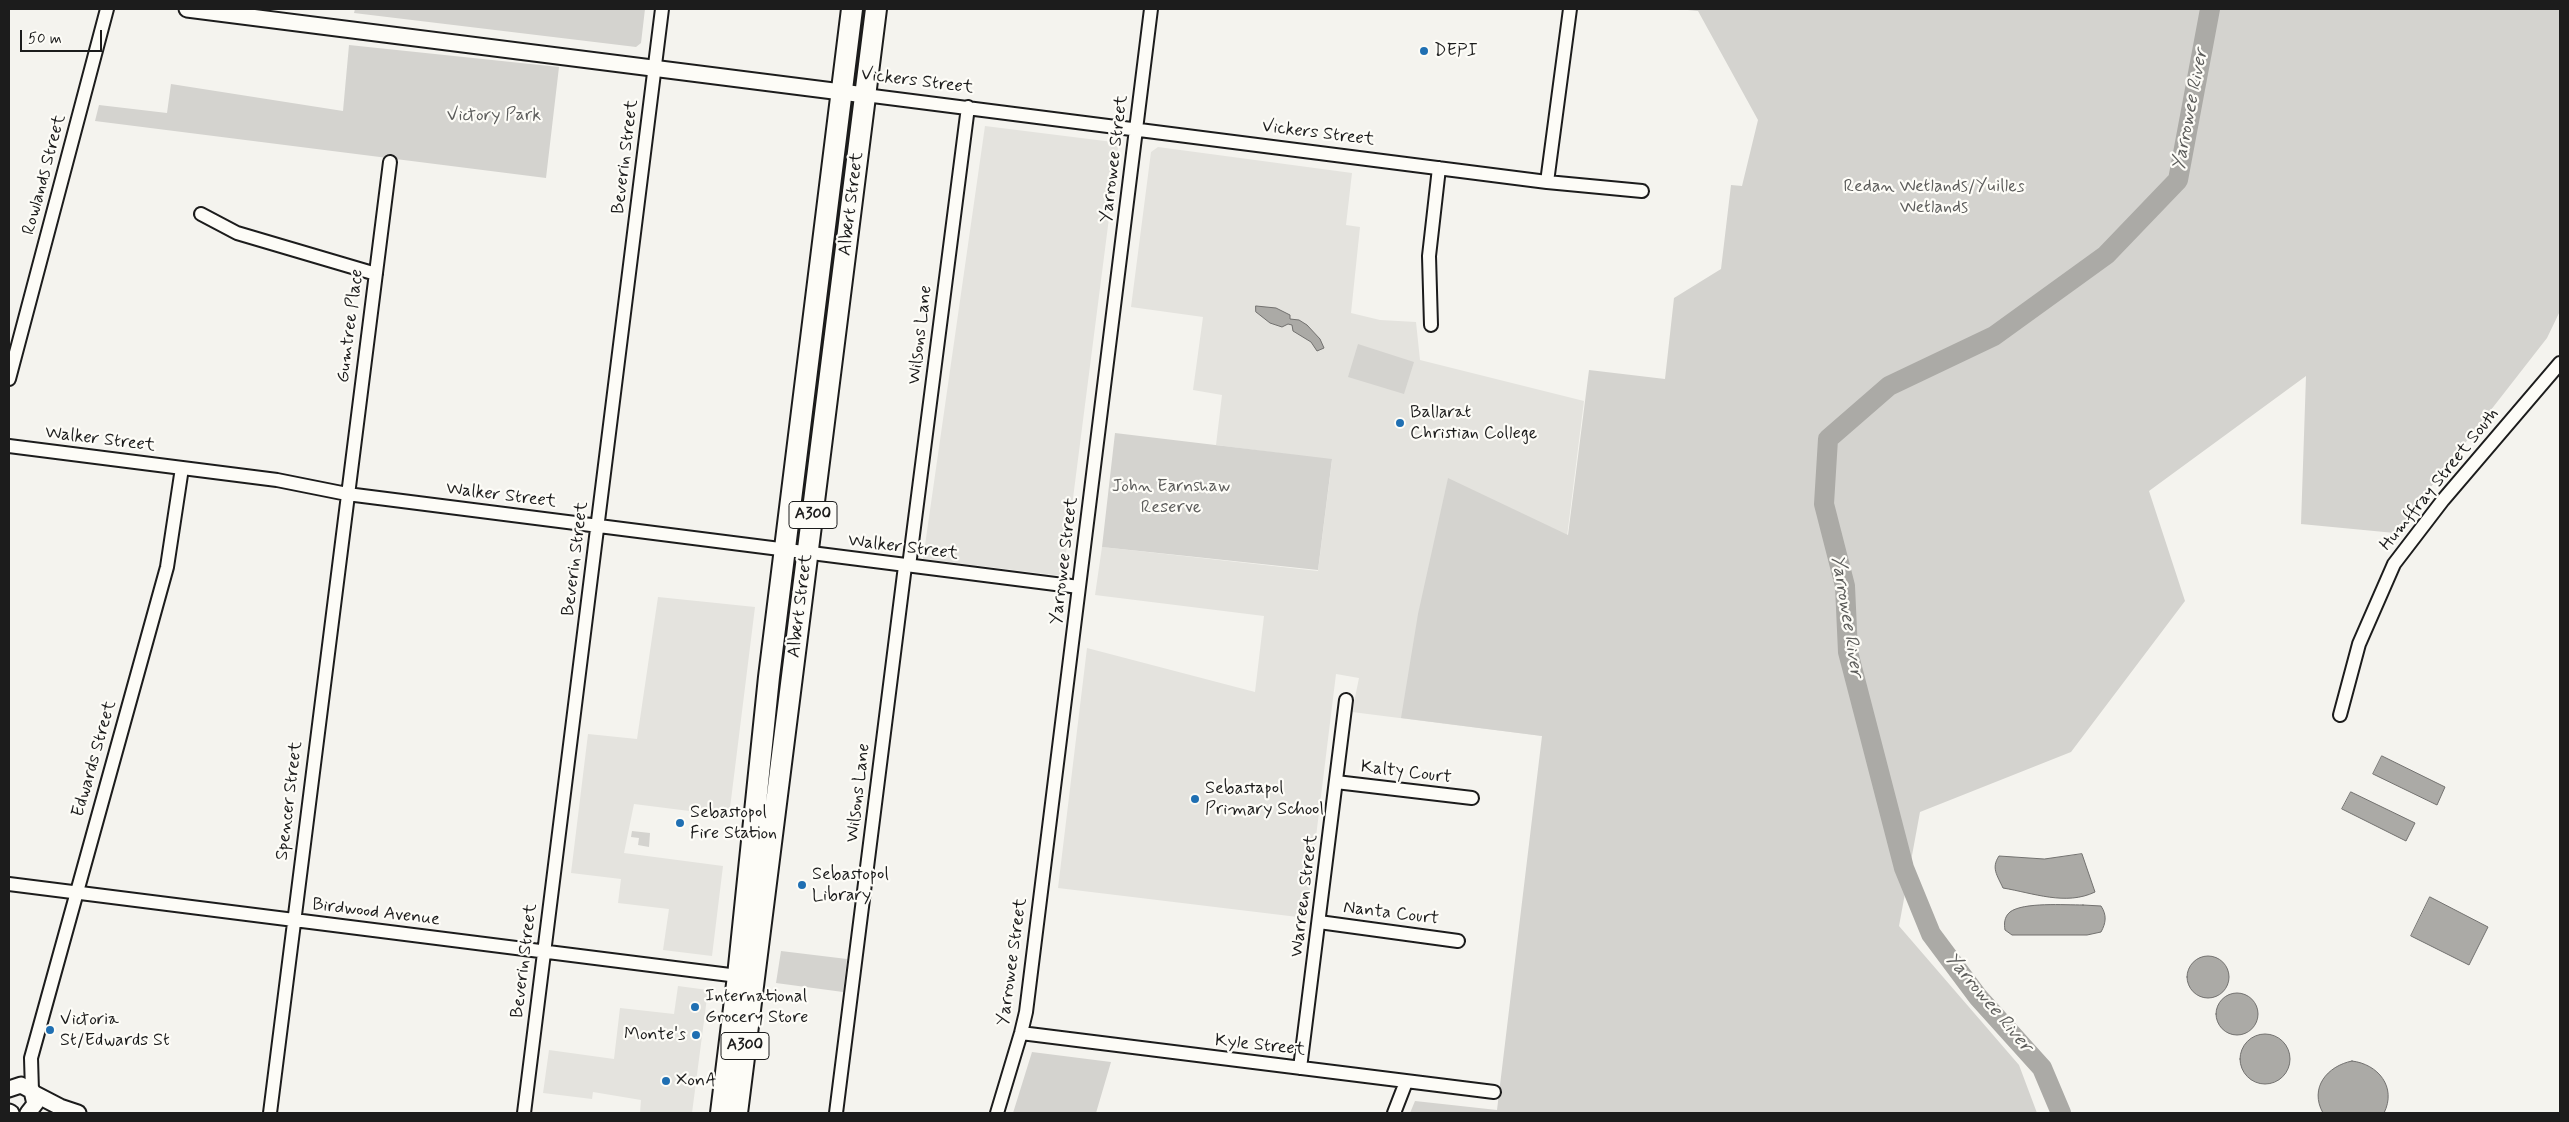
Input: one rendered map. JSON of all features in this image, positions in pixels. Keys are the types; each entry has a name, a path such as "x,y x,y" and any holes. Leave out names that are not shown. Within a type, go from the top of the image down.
{"highway":[{"name":"Albert Street","path":"721,1113 785,550 852,9"},
{"name":"Albert Street","path":"737,1113 876,9"}],"street":[{"name":"Rowlands Street","path":"9,379 107,9"},
{"name":"Vickers Street","path":"187,9 968,107 1136,131 1547,182 1642,191"},
{"name":"Beverin Street","path":"524,1113 662,9"},
{"name":"Yarrowee Street","path":"997,1113 1022,1033 1151,9"},
{"path":"1547,182 1570,9"},
{"name":"Wilsons Lane","path":"836,1113 968,107"},
{"name":"Gumtree Place","path":"347,494 390,162"},
{"path":"1430,325 1429,256 1439,168"},
{"path":"202,214 237,233 376,274"},
{"name":"Humffray Street South","path":"2340,715 2359,644 2394,564 2443,500 2560,363"},
{"name":"Walker Street","path":"9,446 285,481 347,494 1079,587"},
{"name":"Edwards Street","path":"33,1092 31,1058 75,892 167,567 182,468"},
{"name":"Spencer Street","path":"270,1113 347,494"},
{"name":"Warreen Street","path":"1300,1068 1346,700"},
{"name":"Kalty Court","path":"1336,782 1472,798"},
{"name":"Birdwood Avenue","path":"9,884 738,976"},
{"name":"Nanta Court","path":"1319,922 1458,941"},
{"name":"Kyle Street","path":"1022,1033 1494,1092"},
{"name":"Edwards Street","path":"11,1087 31,1058"},
{"path":"1394,1113 1406,1082"},
{"path":"11,1087 23,1085 33,1092 76,1113"},
{"path":"33,1092 34,1104 29,1113 76,1113"}],"shaded area":[{"path":"985,126 1113,142 1118,148 1063,576 923,559"},
{"name":"Ballarat Christian College","path":"1158,147 1352,173 1346,225 1360,227 1351,313 1380,320 1416,322 1420,360 1584,401 1542,736 1352,712 1359,678 1336,674 1306,918 1058,888 1087,648 1255,692 1264,616 1095,595 1102,547 1318,571 1332,460 1216,445 1222,395 1193,390 1203,317 1131,307 1151,152"},
{"path":"1256,306 1276,308 1290,315 1290,319 1299,320 1307,325 1320,339 1324,348 1317,351 1311,342 1293,331 1292,325 1288,324 1282,327 1270,323 1256,312"},
{"path":"658,597 755,607 729,816 634,804 624,853 723,866 712,956 663,950 669,909 618,903 621,879 571,873 588,734 637,739"},
{"path":"2382,756 2445,787 2437,805 2373,774"},
{"path":"2351,792 2415,823 2406,841 2342,809"},
{"path":"2082,854 2095,892 2073,898 2049,897 2003,888 1995,868 1999,856 2044,859"},
{"path":"2430,897 2488,927 2469,965 2411,936"},
{"path":"2045,905 2101,906 2105,919 2101,932 2087,935 2012,935 2005,930 2007,916 2016,909"},
{"path":"2208,956 2223,962 2229,977 2223,992 2208,998 2193,992 2187,977 2193,962"},
{"path":"678,986 708,990 692,1113 640,1113 641,1100 593,1092 592,1099 543,1093 549,1050 614,1059 620,1008 674,1014"},
{"path":"2237,993 2252,999 2258,1014 2252,1029 2237,1035 2222,1029 2216,1014 2222,999"},
{"path":"2270,1034 2283,1041 2289,1049 2289,1069 2283,1077 2275,1083 2260,1084 2247,1077 2241,1069 2240,1054 2247,1041 2255,1035"},
{"path":"2352,1061 2370,1067 2383,1078 2388,1094 2384,1113 2323,1113 2319,1104 2319,1087 2328,1073"}],"green space":[{"path":"355,9 645,9 641,43 636,47 354,13"},
{"name":"Redan Wetlands/Yuilles Wetlands","path":"1677,9 2560,9 2560,311 2547,338 2395,533 2301,524 2306,376 2149,491 2185,601 2071,752 1920,812 1899,926 2019,1065 2037,1113 1410,1113 1415,1101 1497,1110 1542,736 1401,718 1418,614 1448,478 1568,535 1589,370 1665,379 1674,298 1721,269 1731,185 1742,186 1758,120 1698,11"},
{"name":"Victory Park","path":"349,45 559,67 546,178 95,121 99,105 167,113 171,84 343,111"},
{"path":"1358,344 1414,362 1404,394 1348,377"},
{"name":"John Earnshaw Reserve","path":"1115,433 1332,459 1318,570 1102,547"},
{"path":"632,831 650,833 649,847 638,845 639,838 631,837"},
{"path":"781,951 847,959 843,992 776,983"},
{"path":"1032,1052 1111,1062 1096,1113 1013,1113"}],"waterway":[{"name":"Yarrowee River","path":"2061,1113 2042,1068 1978,997 1931,934 1904,868 1848,652 1845,586 1824,504 1828,439 1889,386 1994,336 2106,255 2178,180 2210,9"}],"place":[{"name":"DEPI","path":"1424,51"},
{"name":"Ballarat Christian College","path":"1400,423"},
{"name":"Sebastapol Primary School","path":"1195,799"},
{"name":"Sebastopol Fire Station","path":"680,823"},
{"name":"Sebastopol Library","path":"802,885"},
{"name":"International Grocery Store","path":"695,1007"},
{"name":"Victoria St/Edwards St","path":"50,1030"},
{"name":"Monte's","path":"696,1035"},
{"name":"XonA","path":"666,1081"}]}
